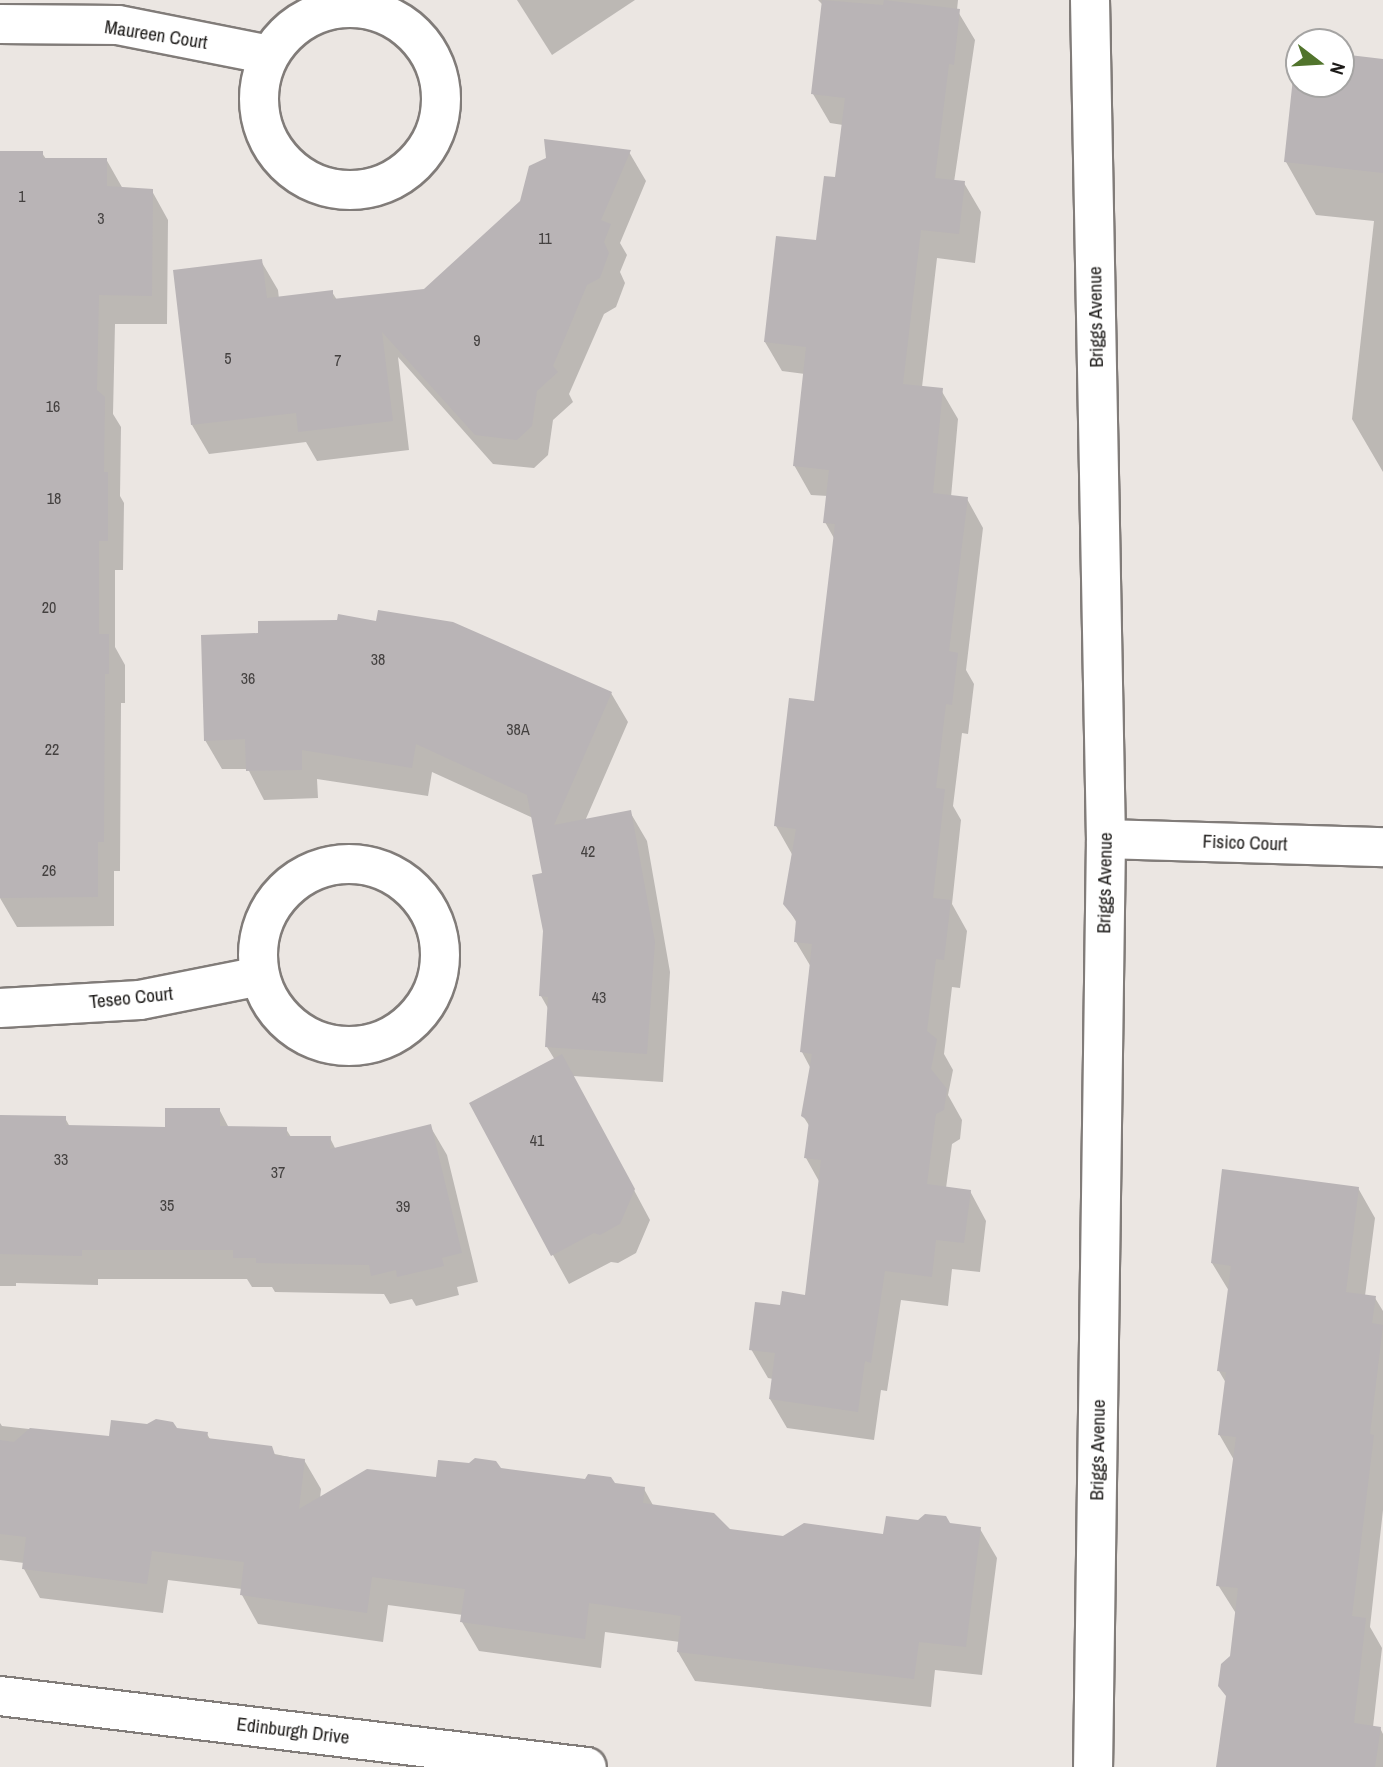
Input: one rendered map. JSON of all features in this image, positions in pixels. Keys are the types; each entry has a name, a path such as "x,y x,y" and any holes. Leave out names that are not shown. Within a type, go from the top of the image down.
{"street":[{"name":"Briggs Avenue","path":"1090,0 1106,839 1093,1767"},
{"path":"342,7 372,10 400,22 423,43 438,80 441,100 435,130 421,156 398,177 371,188 341,191 312,183 295,172 269,142 259,114 259,84 269,55 287,32 313,15 342,7"},
{"name":"Maureen Court","path":"0,23 118,25 269,55"},
{"name":"Fisico Court","path":"1106,839 1383,847"},
{"path":"335,864 365,864 394,875 418,894 434,919 440,949 437,979 424,1006 404,1028 377,1042 348,1046 318,1041 292,1027 278,1012 260,976 258,946 265,917 282,892 307,874 335,864"},
{"name":"Teseo Court","path":"0,1008 140,1000 260,976"},
{"name":"Edinburgh Drive","path":"0,1696 587,1767"}],"building":[{"path":"822,0 883,5 884,0 960,9 954,65 949,64 935,178 965,181 959,234 921,230 903,384 943,388 933,493 968,497 949,651 958,653 952,705 946,704 936,788 945,789 933,898 951,900 944,960 936,959 927,1031 937,1039 931,1069 947,1089 944,1110 936,1114 927,1184 971,1190 964,1243 936,1240 932,1277 885,1271 871,1363 865,1361 858,1412 769,1399 775,1353 749,1350 755,1302 780,1305 782,1291 805,1295 821,1160 804,1158 809,1121 801,1116 812,1054 800,1052 812,944 794,942 796,920 783,904 796,829 774,826 789,698 814,701 835,524 823,523 829,470 793,466 806,347 764,342 776,236 816,240 824,176 835,177 845,98 811,94"},
{"path":"1355,56 1383,59 1383,173 1284,162 1291,98 1355,98"},
{"path":"544,139 631,150 601,220 611,224 604,242 609,253 600,278 587,285 553,366 558,372 537,391 532,426 517,440 475,435 382,332 393,421 298,432 296,413 191,425 173,270 262,259 267,298 333,290 333,299 424,289 520,201 529,166 546,158"},
{"path":"0,151 43,151 43,158 107,158 107,186 153,189 152,296 99,295 97,390 105,397 104,472 108,472 108,541 99,541 99,634 109,634 109,674 105,674 104,842 98,842 98,897 0,898"},
{"path":"378,610 453,622 612,692 554,825 631,810 655,942 647,1054 545,1047 548,997 539,996 543,931 532,875 542,873 527,795 416,744 412,768 302,750 302,770 246,771 245,739 204,741 201,635 258,633 258,621 337,620 338,614 376,621"},
{"path":"562,1054 635,1189 620,1224 600,1235 594,1233 551,1256 469,1103"},
{"path":"165,1108 220,1108 220,1126 287,1127 287,1136 331,1136 330,1149 431,1124 462,1253 442,1258 444,1266 397,1277 396,1270 371,1276 369,1265 256,1263 256,1258 233,1258 233,1250 82,1250 82,1256 0,1254 0,1115 66,1116 66,1125 165,1127"},
{"path":"1222,1169 1359,1187 1346,1292 1376,1296 1372,1323 1383,1325 1370,1434 1374,1435 1352,1616 1366,1618 1354,1723 1381,1727 1375,1767 1216,1767 1226,1696 1218,1686 1221,1664 1230,1656 1238,1588 1216,1586 1236,1437 1218,1435 1226,1372 1217,1371 1231,1266 1211,1263"},
{"path":"156,1419 173,1422 177,1428 208,1432 207,1438 272,1446 275,1455 305,1459 299,1509 367,1469 436,1477 438,1460 469,1463 475,1458 496,1461 501,1468 585,1479 588,1474 611,1477 615,1483 645,1487 643,1503 714,1513 730,1529 783,1536 804,1523 883,1534 886,1516 918,1520 925,1514 946,1516 950,1523 981,1527 966,1647 919,1642 914,1679 677,1652 681,1616 589,1603 585,1639 460,1622 465,1589 372,1577 367,1613 240,1595 244,1562 152,1551 147,1584 22,1569 26,1537 0,1534 0,1440 14,1442 30,1428 109,1436 111,1420 147,1424"}]}
